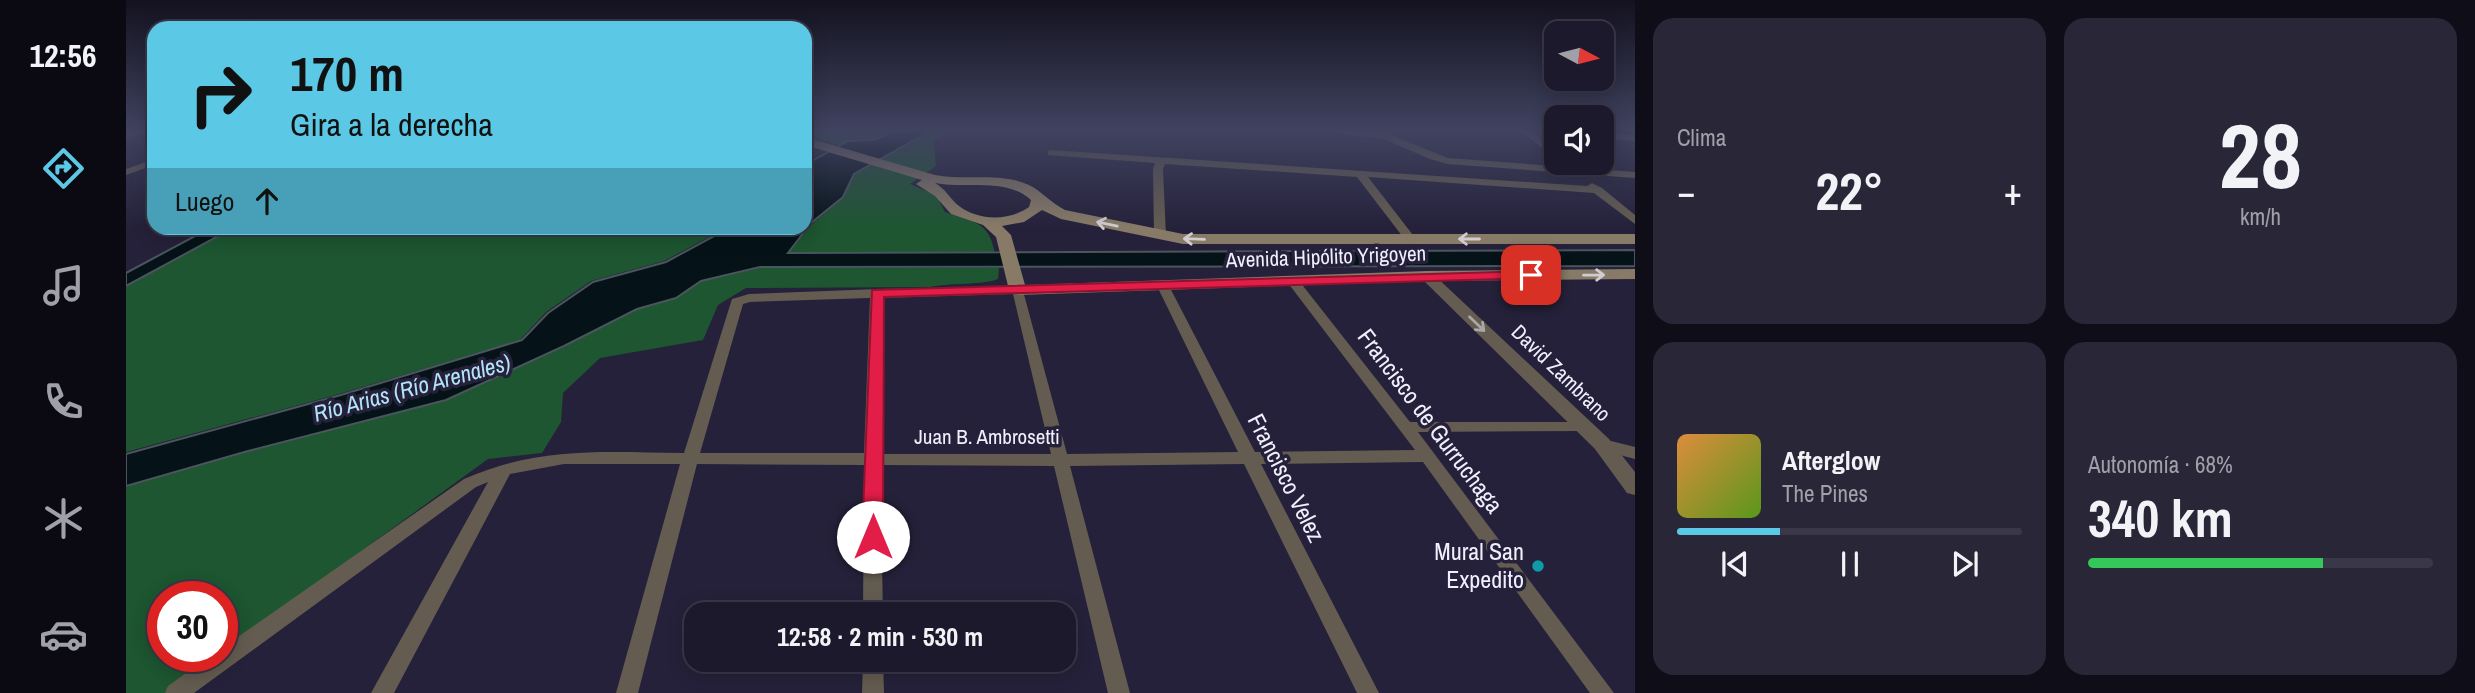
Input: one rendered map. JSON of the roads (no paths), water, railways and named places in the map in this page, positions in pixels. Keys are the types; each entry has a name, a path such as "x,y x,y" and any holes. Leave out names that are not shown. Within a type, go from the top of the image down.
{"main road":[{"path":"861,163 930,182 969,183"},
{"path":"873,163 930,182 942,192 958,213 987,221 1017,219"},
{"name":"Avenida Hipólito Yrigoyen","path":"969,183 1006,182 1027,190 1060,214 1160,236 1199,240 1635,239"},
{"path":"947,199 953,189 969,183"},
{"path":"1004,239 1011,223 1032,213 1038,200"},
{"path":"987,221 1004,239 1016,283"},
{"name":"Avenida Hipólito Yrigoyen","path":"1016,283 1162,284 1427,276 1635,274"}],"street":[{"path":"1160,163 1158,169 1160,236"},
{"path":"1194,163 1598,190"},
{"path":"1495,163 1544,166"},
{"path":"126,172 147,164"},
{"path":"1614,172 1635,175"},
{"path":"1361,175 1410,239"},
{"path":"1578,175 1635,221"},
{"name":"David Zambrano","path":"1427,276 1602,444 1635,486"},
{"name":"Francisco de Gurruchaga","path":"1292,281 1428,456 1603,693"},
{"path":"627,693 690,459 737,302 749,298 877,293 1016,283 1119,693"},
{"name":"Francisco Velez","path":"1162,284 1368,693"},
{"path":"873,602 872,460 877,293"},
{"path":"1406,427 1583,426"},
{"path":"1602,444 1635,453"},
{"name":"Juan B. Ambrosetti","path":"176,693 470,483 504,469 564,458 1060,460 1428,456"},
{"path":"382,693 504,469"},
{"path":"873,672 873,693"}],"water":[{"path":"812,163 873,163 854,174 843,197 812,222"},
{"path":"197,235 220,235 126,286 126,273"},
{"name":"Río Arias (Río Arenales)","path":"716,235 802,235 788,253 1635,250 1635,266 760,267 701,281 676,298 637,309 446,400 248,451 126,486 126,454 341,395 522,340 548,313 593,282 666,262"}],"place":[{"name":"Mural San Expedito","path":"1538,566"}]}
